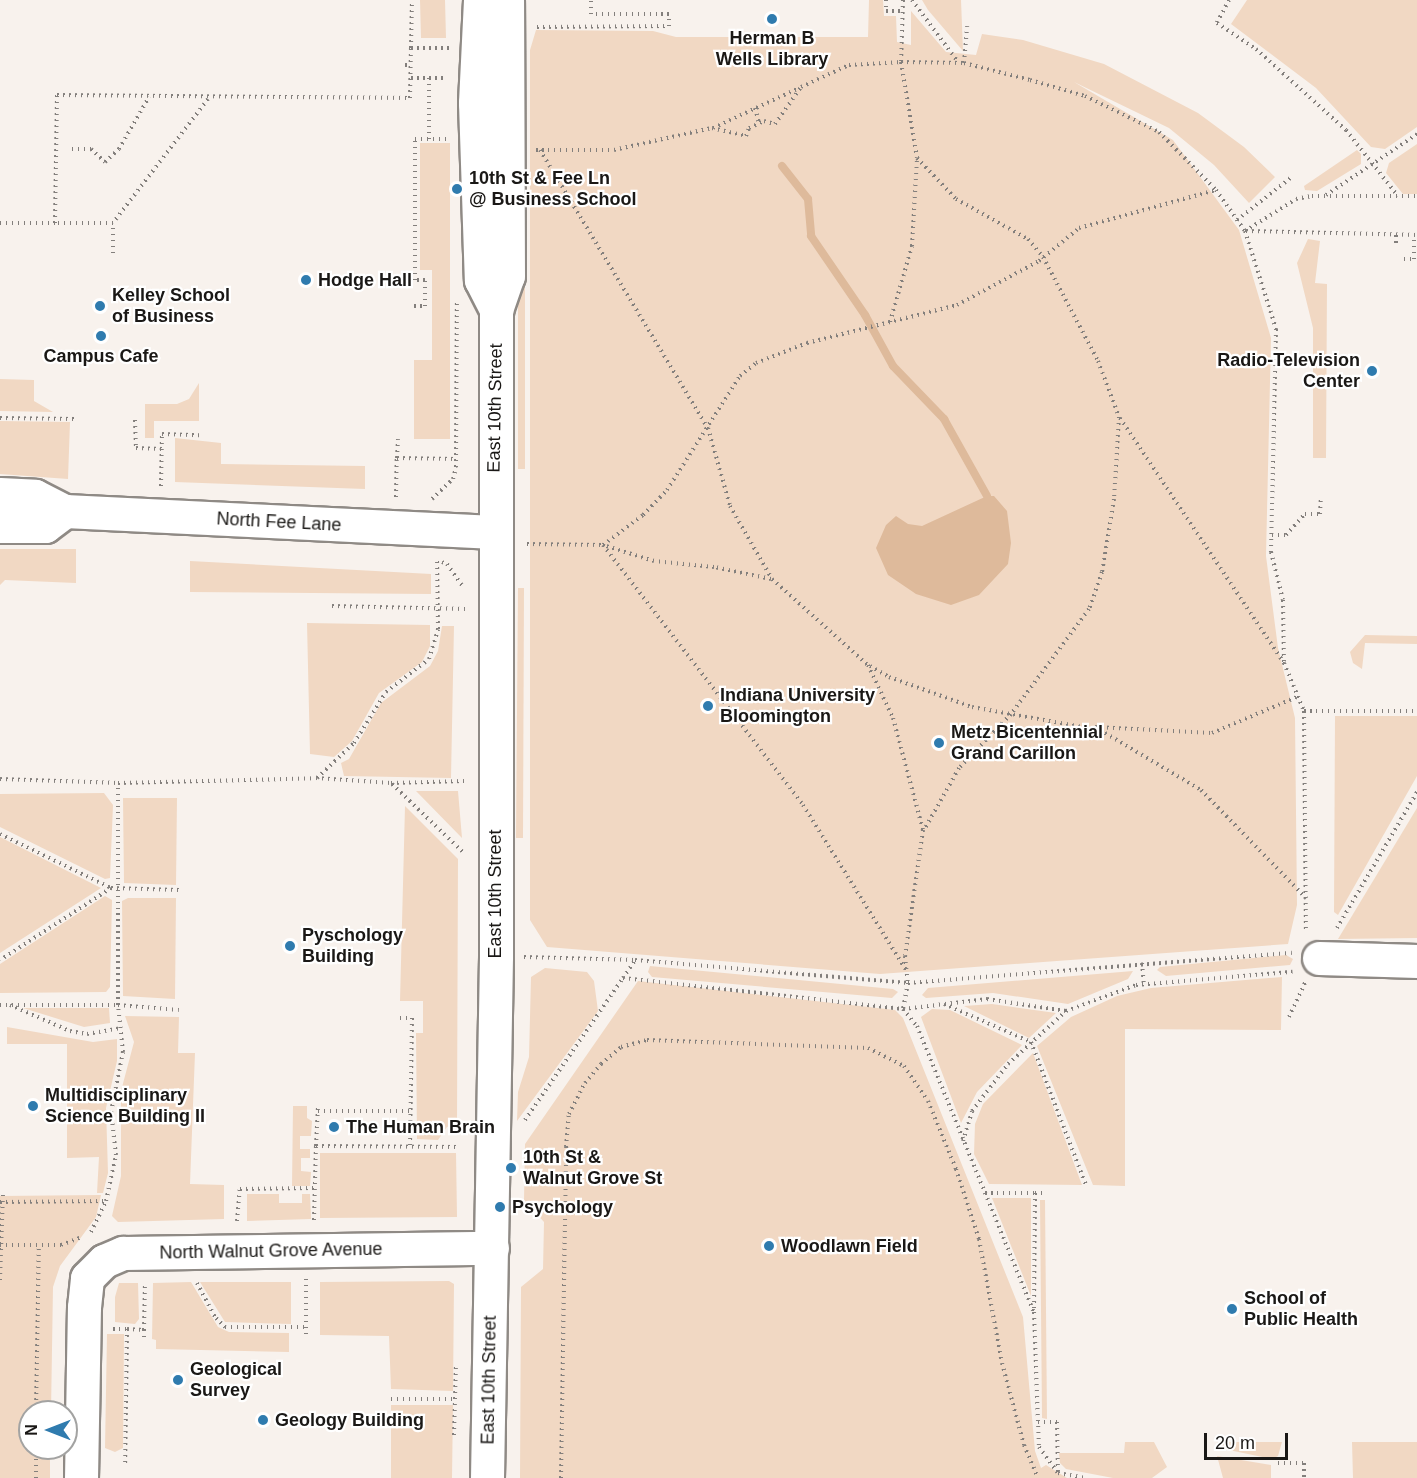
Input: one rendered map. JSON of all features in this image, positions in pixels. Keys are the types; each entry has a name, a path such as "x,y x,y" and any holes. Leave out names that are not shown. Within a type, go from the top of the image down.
{"street":[{"name":"East 10th Street","path":"480,0 475,103 481,280 496,310"},
{"name":"East 10th Street","path":"487,1478 492,1248 496,310 508,276 507,0"},
{"name":"North Fee Lane","path":"0,494 35,496 65,511 494,532"},
{"path":"0,526 45,526 65,511"},
{"path":"1308,960 1417,961"},
{"name":"North Walnut Grove Avenue","path":"81,1478 97,1313 87,1278 104,1262 123,1253 492,1248"}],"path":[{"path":"55,223 57,95 208,99 410,98 412,0"},
{"path":"532,27 669,26 669,15 591,15 591,0"},
{"path":"886,0 886,11 902,11"},
{"path":"890,322 912,246 917,158 901,62 903,0"},
{"path":"912,0 962,63"},
{"path":"1229,0 1217,23 1256,49 1302,87 1374,163 1398,196"},
{"path":"962,63 967,26"},
{"path":"411,48 456,48"},
{"path":"526,148 614,150 712,128 849,65 901,62 962,63 1085,96 1159,132 1216,190 1245,231 1276,329 1278,347 1272,552 1283,600 1284,663"},
{"path":"405,65 411,65"},
{"path":"411,78 458,78"},
{"path":"429,78 429,139"},
{"path":"712,128 746,136 749,128 759,123 775,124 801,87"},
{"path":"72,149 91,149 105,162 119,149 148,97"},
{"path":"113,253 113,223 208,99"},
{"path":"755,108 759,123"},
{"path":"1325,196 1417,134"},
{"path":"414,306 425,306 425,280 415,280 413,139 457,140"},
{"path":"540,150 708,428 730,506 772,579 868,665 931,694 1011,714 1100,730 1201,790 1306,899"},
{"path":"917,158 957,200 1028,239 1043,257 1098,361 1119,417 1284,663 1304,711 1308,960"},
{"path":"1238,220 1293,176"},
{"path":"603,545 643,515 667,490 740,376 756,363 857,330 957,305 1043,257 1078,228 1216,190"},
{"path":"1245,231 1296,200 1325,196 1417,196"},
{"path":"0,223 113,223"},
{"path":"1245,231 1416,235 1414,259 1404,259"},
{"path":"1396,235 1396,246"},
{"path":"426,500 453,479 456,459 457,293"},
{"path":"923,830 959,768 1011,714 1089,609 1102,572 1113,499 1119,417"},
{"path":"0,418 75,419"},
{"path":"135,420 136,448 162,449"},
{"path":"161,479 162,434 199,435"},
{"path":"396,489 398,439"},
{"path":"397,458 456,459"},
{"path":"152,488 172,488"},
{"path":"1272,535 1286,535 1305,514 1320,514 1321,496"},
{"path":"385,498 408,500"},
{"path":"526,544 603,545 654,561 714,567 772,579"},
{"path":"603,545 803,805 908,974"},
{"path":"425,560 447,564 462,581 465,594"},
{"path":"316,778 354,743 386,692 429,659 438,628 437,561"},
{"path":"465,601 465,620"},
{"path":"332,606 465,609"},
{"path":"868,665 903,746 923,830 905,956 909,983 903,1009"},
{"path":"1082,727 1212,733 1299,696"},
{"path":"1304,711 1417,711"},
{"path":"464,769 464,792"},
{"path":"0,779 118,783 316,778 391,783 464,780"},
{"path":"1,1245 61,1245 93,1230 106,1200 116,1155 111,1112 123,1052 118,1005 118,783"},
{"path":"391,783 463,852"},
{"path":"1289,1017 1308,960 1417,792"},
{"path":"0,834 117,890 179,890"},
{"path":"463,840 463,863"},
{"path":"0,960 111,888"},
{"path":"524,957 634,960 909,983 1142,963 1308,960"},
{"path":"519,1129 634,960"},
{"path":"963,1141 972,1111 1008,1064 1066,1011 1144,985 1308,960"},
{"path":"1142,963 1144,985"},
{"path":"623,978 903,1009 987,999 1066,1011"},
{"path":"944,1004 1031,1042 1086,1185"},
{"path":"0,1005 118,1005 179,1010"},
{"path":"9,1005 70,1031 87,1034 120,1028"},
{"path":"903,1009 917,1026 1034,1312"},
{"path":"400,1018 412,1018 410,1145"},
{"path":"561,1478 566,1147 569,1114 585,1083 621,1047 647,1040 675,1040 868,1048 904,1066 928,1101 957,1169 979,1239 1002,1363 1024,1445 1038,1478"},
{"path":"314,1227 318,1108 410,1111"},
{"path":"460,1136 460,1158"},
{"path":"316,1146 460,1147"},
{"path":"237,1218 240,1189 314,1188"},
{"path":"1035,1192 1034,1312 1038,1447 1058,1473 1086,1478"},
{"path":"984,1193 1046,1192"},
{"path":"0,1280 3,1194"},
{"path":"1,1202 106,1200"},
{"path":"36,1400 39,1245"},
{"path":"206,1278 195,1278 216,1318 225,1327 306,1327"},
{"path":"136,1279 155,1279"},
{"path":"144,1340 145,1279"},
{"path":"295,1279 318,1279"},
{"path":"306,1285 306,1335"},
{"path":"97,1313 110,1329 144,1330"},
{"path":"125,1465 127,1329"},
{"path":"454,1444 456,1355"},
{"path":"391,1399 455,1399"},
{"path":"1038,1422 1057,1422 1058,1473"},
{"path":"36,1460 36,1478"},
{"path":"1278,1463 1304,1463 1304,1478"}],"shaded area":[{"path":"420,0 445,0 446,38 421,38"},
{"path":"869,0 883,0 884,16 896,16 897,42 911,45 911,11 946,52 976,55 982,34 1023,40 1104,64 1198,113 1244,147 1275,177 1249,203 1214,165 1169,128 1074,82 1173,140 1239,230 1271,338 1266,556 1278,648 1295,718 1297,905 1288,944 880,974 547,947 530,920 530,50 536,30 653,31 676,37 868,37"},
{"path":"922,0 961,0 963,51 928,10"},
{"path":"1247,0 1417,0 1417,127 1385,149 1371,147 1316,88 1231,24"},
{"path":"518,137 525,137 525,469 518,469"},
{"path":"420,143 450,143 450,439 414,439 414,360 432,360 432,270 420,270"},
{"path":"1417,144 1417,194 1403,194 1386,173 1389,163"},
{"path":"1357,150 1361,154 1361,164 1317,191 1305,190 1304,186"},
{"path":"1308,239 1320,241 1315,283 1327,284 1326,458 1313,458 1313,328 1297,263"},
{"path":"0,379 34,380 34,401 53,412 0,411"},
{"path":"199,383 199,421 154,421 154,438 145,438 145,404 177,404 189,399"},
{"path":"0,421 70,422 68,479 0,474"},
{"path":"175,438 221,443 221,464 365,466 365,489 175,482"},
{"path":"987,496 994,496 1007,511 1011,543 1008,564 979,595 951,605 916,594 888,575 876,548 886,525 896,516 908,524 922,526"},
{"path":"0,549 76,549 76,583 5,580 0,585"},
{"path":"190,561 431,574 431,594 190,592"},
{"path":"518,588 524,588 523,838 516,838"},
{"path":"307,623 430,625 430,646 422,662 379,693 352,741 334,757 310,754"},
{"path":"442,626 454,626 451,778 344,776 341,763 349,759 381,703 430,666 438,651"},
{"path":"1365,635 1417,636 1417,644 1365,643 1362,669 1353,663 1350,652"},
{"path":"1335,716 1417,716 1417,776 1338,915 1334,912"},
{"path":"416,791 458,791 462,838"},
{"path":"104,793 113,805 110,878 105,879 0,827 0,794"},
{"path":"123,798 177,798 176,885 124,883"},
{"path":"405,806 458,859 457,1124 447,1127 438,1140 417,1139 416,1033 423,1033 423,1001 400,1001"},
{"path":"1417,808 1417,938 1338,939"},
{"path":"0,837 101,888 0,953"},
{"path":"105,896 112,900 110,987 106,992 0,993 0,964"},
{"path":"128,898 176,898 175,999 123,996 122,901"},
{"path":"1286,955 1293,959 1290,965 1166,976 1157,970 1160,967"},
{"path":"650,966 893,989 898,992 892,998 652,977 648,972"},
{"path":"545,968 587,972 594,981 598,1011 517,1121 518,1092 529,1057 531,977"},
{"path":"1133,971 1128,979 1068,1004 993,993 926,998 922,995 928,988"},
{"path":"1282,977 1281,1030 1125,1029 1125,1186 1093,1185 1037,1046 1071,1017 1117,996 1151,988"},
{"name":"Woodlawn Field","path":"638,981 895,1010 903,1018 1023,1317 1035,1451 1041,1468 1046,1465 1067,1478 520,1478 521,1287 543,1269 544,1222 524,1200 525,1144"},
{"path":"992,1004 1056,1013 1029,1038 964,1006"},
{"path":"23,1008 109,1008 110,1023 84,1027"},
{"path":"932,1009 950,1010 1022,1045 977,1092 961,1123 921,1017"},
{"path":"125,1016 179,1017 178,1053 195,1053 190,1184 224,1185 224,1219 118,1222 112,1216 121,1176 121,1091 134,1042"},
{"path":"7,1027 93,1042 117,1039 117,1061 106,1108 108,1173 103,1193 97,1193 99,1157 67,1158 67,1044 7,1044"},
{"path":"1033,1053 1082,1185 989,1184 974,1154 975,1124 983,1104"},
{"path":"293,1106 307,1106 307,1118 312,1121 311,1136 300,1136 300,1149 310,1149 310,1158 301,1158 301,1171 311,1172 310,1186 292,1186"},
{"path":"320,1153 456,1153 457,1217 320,1218"},
{"path":"247,1194 279,1194 279,1203 302,1203 302,1194 310,1194 311,1219 247,1221"},
{"path":"101,1195 96,1217 60,1266 53,1287 51,1400 18,1400 18,1460 50,1460 50,1478 0,1478 0,1196"},
{"path":"992,1198 1031,1198 1031,1296"},
{"path":"1040,1200 1045,1200 1047,1419 1042,1418"},
{"path":"449,1281 454,1284 453,1391 391,1389 389,1336 320,1335 320,1282"},
{"path":"191,1282 218,1327 229,1332 289,1333 289,1352 156,1349 156,1340 152,1339 153,1283"},
{"path":"200,1282 291,1282 291,1324 225,1322"},
{"path":"119,1283 138,1283 139,1319 135,1324 115,1322 115,1297"},
{"path":"107,1334 124,1334 123,1448 115,1452 105,1448"},
{"path":"391,1405 453,1405 452,1478 391,1478"},
{"path":"1125,1442 1154,1442 1167,1467 1152,1478 1113,1478 1066,1469 1060,1463 1059,1453 1124,1453"},
{"path":"1217,1442 1282,1442 1278,1456 1272,1459 1224,1449"},
{"path":"1352,1442 1417,1442 1417,1478 1353,1478"},
{"path":"1217,1456 1271,1465 1271,1478 1223,1478"}],"waterway":[{"path":"782,166 808,199 811,236 865,315 893,366 944,419 987,496"}],"place":[{"name":"Herman B Wells Library","path":"772,19"},
{"name":"10th St & Fee Ln @ Business School","path":"457,189"},
{"name":"Hodge Hall","path":"306,280"},
{"name":"Kelley School of Business","path":"100,306"},
{"name":"Campus Cafe","path":"101,336"},
{"name":"Radio-Television Center","path":"1372,371"},
{"name":"Indiana University Bloomington","path":"708,706"},
{"name":"Metz Bicentennial Grand Carillon","path":"939,743"},
{"name":"Pyschology Building","path":"290,946"},
{"name":"Multidisciplinary Science Building II","path":"33,1106"},
{"name":"The Human Brain","path":"334,1127"},
{"name":"10th St & Walnut Grove St","path":"511,1168"},
{"name":"Psychology","path":"500,1207"},
{"name":"Woodlawn Field","path":"769,1246"},
{"name":"School of Public Health","path":"1232,1309"},
{"name":"Geological Survey","path":"178,1380"},
{"name":"Geology Building","path":"263,1420"}]}
